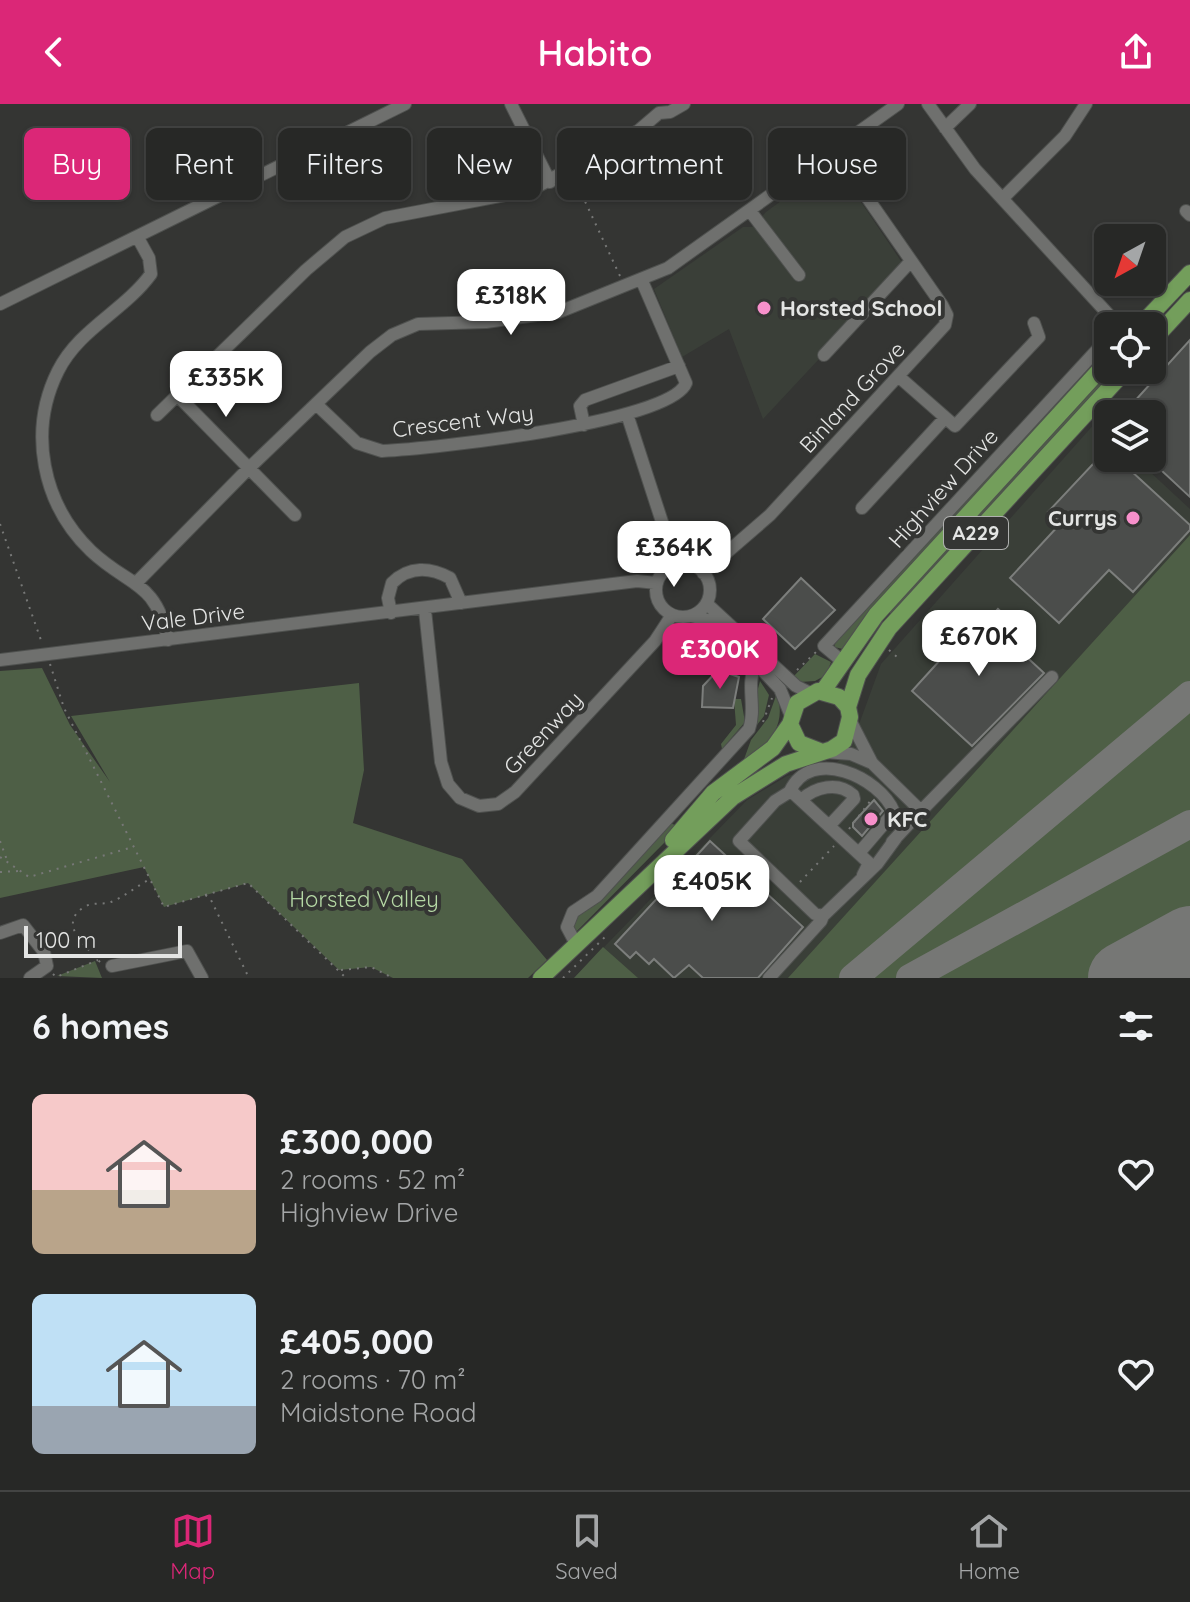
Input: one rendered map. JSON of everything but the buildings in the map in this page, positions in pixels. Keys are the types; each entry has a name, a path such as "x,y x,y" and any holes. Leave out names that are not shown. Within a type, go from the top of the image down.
{"main road":[{"path":"1153,312 1190,273"},
{"path":"1166,326 1190,300"},
{"name":"A229","path":"647,876 652,864 713,793 770,751 797,703 816,692 843,662 876,615 1094,376"},
{"name":"A229","path":"541,978 741,791 786,764 824,752 844,741 858,675 889,628 1113,384"},
{"path":"816,692 835,695 849,715"},
{"path":"790,720 801,745 824,752"}],"street":[{"path":"0,304 405,104"},
{"path":"511,104 550,182"},
{"path":"641,128 662,108 670,112 684,104"},
{"path":"865,128 898,104"},
{"path":"928,104 966,158 1107,312"},
{"path":"945,128 970,104"},
{"path":"1003,198 1065,136 1086,104"},
{"path":"157,415 306,270 345,237 385,218 506,197 557,178"},
{"path":"137,582 161,554 378,344 418,324 486,322 559,312 626,287 668,268 768,198"},
{"name":"Binland Grove","path":"703,573 760,524 939,333 947,315 869,200"},
{"path":"750,211 799,275"},
{"path":"138,238 149,258 151,274 123,307 78,341 59,369 44,404 41,429 48,480 70,527 102,560 137,582 157,604 168,640"},
{"path":"824,355 911,261"},
{"path":"584,425 580,406 585,400 679,366 642,281"},
{"path":"898,376 955,426 1039,337 1034,323"},
{"name":"Highview Drive","path":"824,646 1094,353"},
{"name":"Crescent Way","path":"316,404 357,443 382,451 584,425 627,414 674,397 683,390 686,383 679,366"},
{"path":"177,395 295,515"},
{"path":"627,414 676,565"},
{"path":"862,508 945,418"},
{"path":"691,616 707,604 710,588 703,573 688,564 676,565 666,570 657,583 659,602 672,615 708,620 780,689 790,720"},
{"path":"391,613 388,598 392,583 410,571 433,569 450,578 461,603"},
{"name":"Vale Drive","path":"0,660 425,610 637,581 657,583"},
{"path":"707,604 799,689 816,692"},
{"name":"Greenway","path":"425,610 442,769 456,795 469,803 484,806 498,804 515,792 655,641 672,615"},
{"path":"824,646 843,662"},
{"path":"576,944 567,929 571,914 597,896 749,729 753,682 760,668"},
{"path":"769,978 866,869 885,856 896,838 921,811 1052,677"},
{"path":"849,715 872,763 921,811"},
{"path":"824,752 851,754 872,763"},
{"path":"823,916 815,914 739,844 770,805 790,791 806,773 842,769 858,775 892,807 894,814 859,853"},
{"path":"801,800 817,789 840,787 853,794 853,800 829,826"},
{"path":"790,791 859,853 866,869"},
{"path":"0,933 23,925 46,955 46,968 30,978"},
{"path":"107,966 187,951 202,978"}],"path":[{"path":"584,200 626,287"},
{"path":"0,524 64,708 164,907 248,883 346,978"},
{"path":"792,675 824,646"},
{"path":"884,649 897,657"},
{"path":"851,827 878,793"},
{"path":"0,841 8,861"},
{"path":"0,857 29,877 134,846"},
{"path":"808,874 825,855"},
{"path":"0,872 21,871"},
{"path":"107,966 77,940 73,923 77,914 93,903 109,903 150,879"},
{"path":"205,895 215,903 249,978"},
{"path":"46,968 56,977 98,960"},
{"path":"341,970 371,967 393,978"}],"shaded area":[{"name":"Horsted School","path":"782,200 860,200 905,267 763,419 729,329 682,357 654,289 743,227 752,227"},
{"path":"1094,424 1094,472 1150,472 1190,509 1190,978 574,978 747,800 787,776 835,764 850,749 881,664"}],"green space":[{"path":"1089,367 1092,369 860,625 843,649 834,647 837,639"},
{"path":"1094,384 1104,384 892,615 887,610"},
{"path":"1190,535 1190,978 788,978"},
{"path":"815,654 831,662 826,675 815,681 800,682 793,677"},
{"name":"Horsted Valley","path":"42,668 70,725 110,782 71,716 359,683 364,770 353,823 462,859 547,960 528,978 393,978 371,967 339,970 248,883 164,907 144,867 0,898 0,671"},
{"path":"760,681 769,695 764,716 745,740 757,722 755,700"},
{"path":"777,693 780,716 774,734 743,762 751,740 768,718"},
{"path":"734,699 741,699 745,722 722,749 721,744 736,725"},
{"path":"670,823 675,825 664,843 576,932 572,921"},
{"path":"603,947 638,978 574,978"},
{"path":"95,961 102,978 57,976"}],"taxiway":[{"path":"853,978 1190,695"},
{"path":"910,978 1190,824"}],"runway":[{"path":"1124,978 1190,942"}],"place":[{"name":"Horsted School","path":"764,308"},
{"name":"Currys","path":"1133,518"},
{"name":"KFC","path":"871,819"}]}
